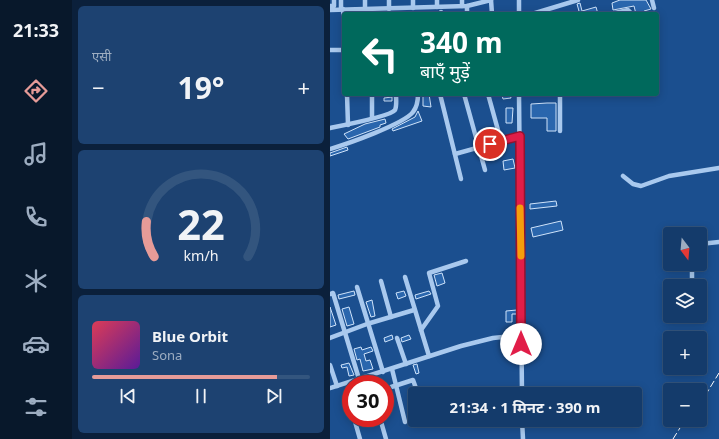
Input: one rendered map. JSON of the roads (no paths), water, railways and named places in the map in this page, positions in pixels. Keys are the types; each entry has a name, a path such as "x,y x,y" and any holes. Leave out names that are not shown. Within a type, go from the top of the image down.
{"street":[{"path":"330,6 334,6 334,0"},
{"path":"341,0 343,12"},
{"path":"365,0 368,10"},
{"path":"388,0 392,10"},
{"path":"413,0 416,12"},
{"path":"437,0 437,7"},
{"path":"462,0 466,12"},
{"path":"330,10 392,10 464,6 489,0 492,12"},
{"path":"519,0 519,12"},
{"path":"539,12 578,0"},
{"path":"652,0 654,8"},
{"path":"620,12 628,10 630,12"},
{"path":"330,50 342,50"},
{"path":"347,96 348,125"},
{"path":"372,96 372,118"},
{"path":"330,128 348,125 394,111 396,106 396,96"},
{"path":"330,148 349,143 408,117 416,108 418,96"},
{"path":"440,96 461,179"},
{"path":"465,96 485,170"},
{"path":"489,96 501,141"},
{"path":"519,96 522,387"},
{"path":"560,96 560,131"},
{"path":"455,154 520,136"},
{"path":"623,176 633,184 641,186 669,176 719,168"},
{"path":"707,243 719,242"},
{"path":"421,330 438,306 429,273 466,261"},
{"path":"692,271 692,278"},
{"path":"405,277 429,356"},
{"path":"381,281 391,317"},
{"path":"356,287 383,372"},
{"path":"330,294 333,293 344,334 358,375"},
{"path":"330,338 344,334 367,324 414,310"},
{"path":"373,375 429,356 493,338 521,335"},
{"path":"397,338 406,364"},
{"path":"330,365 337,386"},
{"path":"392,369 405,422"},
{"path":"396,386 413,380 415,387"},
{"path":"330,388 342,384"},
{"path":"357,427 360,439"},
{"path":"383,427 386,439"},
{"path":"522,427 523,439"}],"railway":[{"path":"707,393 719,373"},
{"path":"673,439 681,427"}]}
